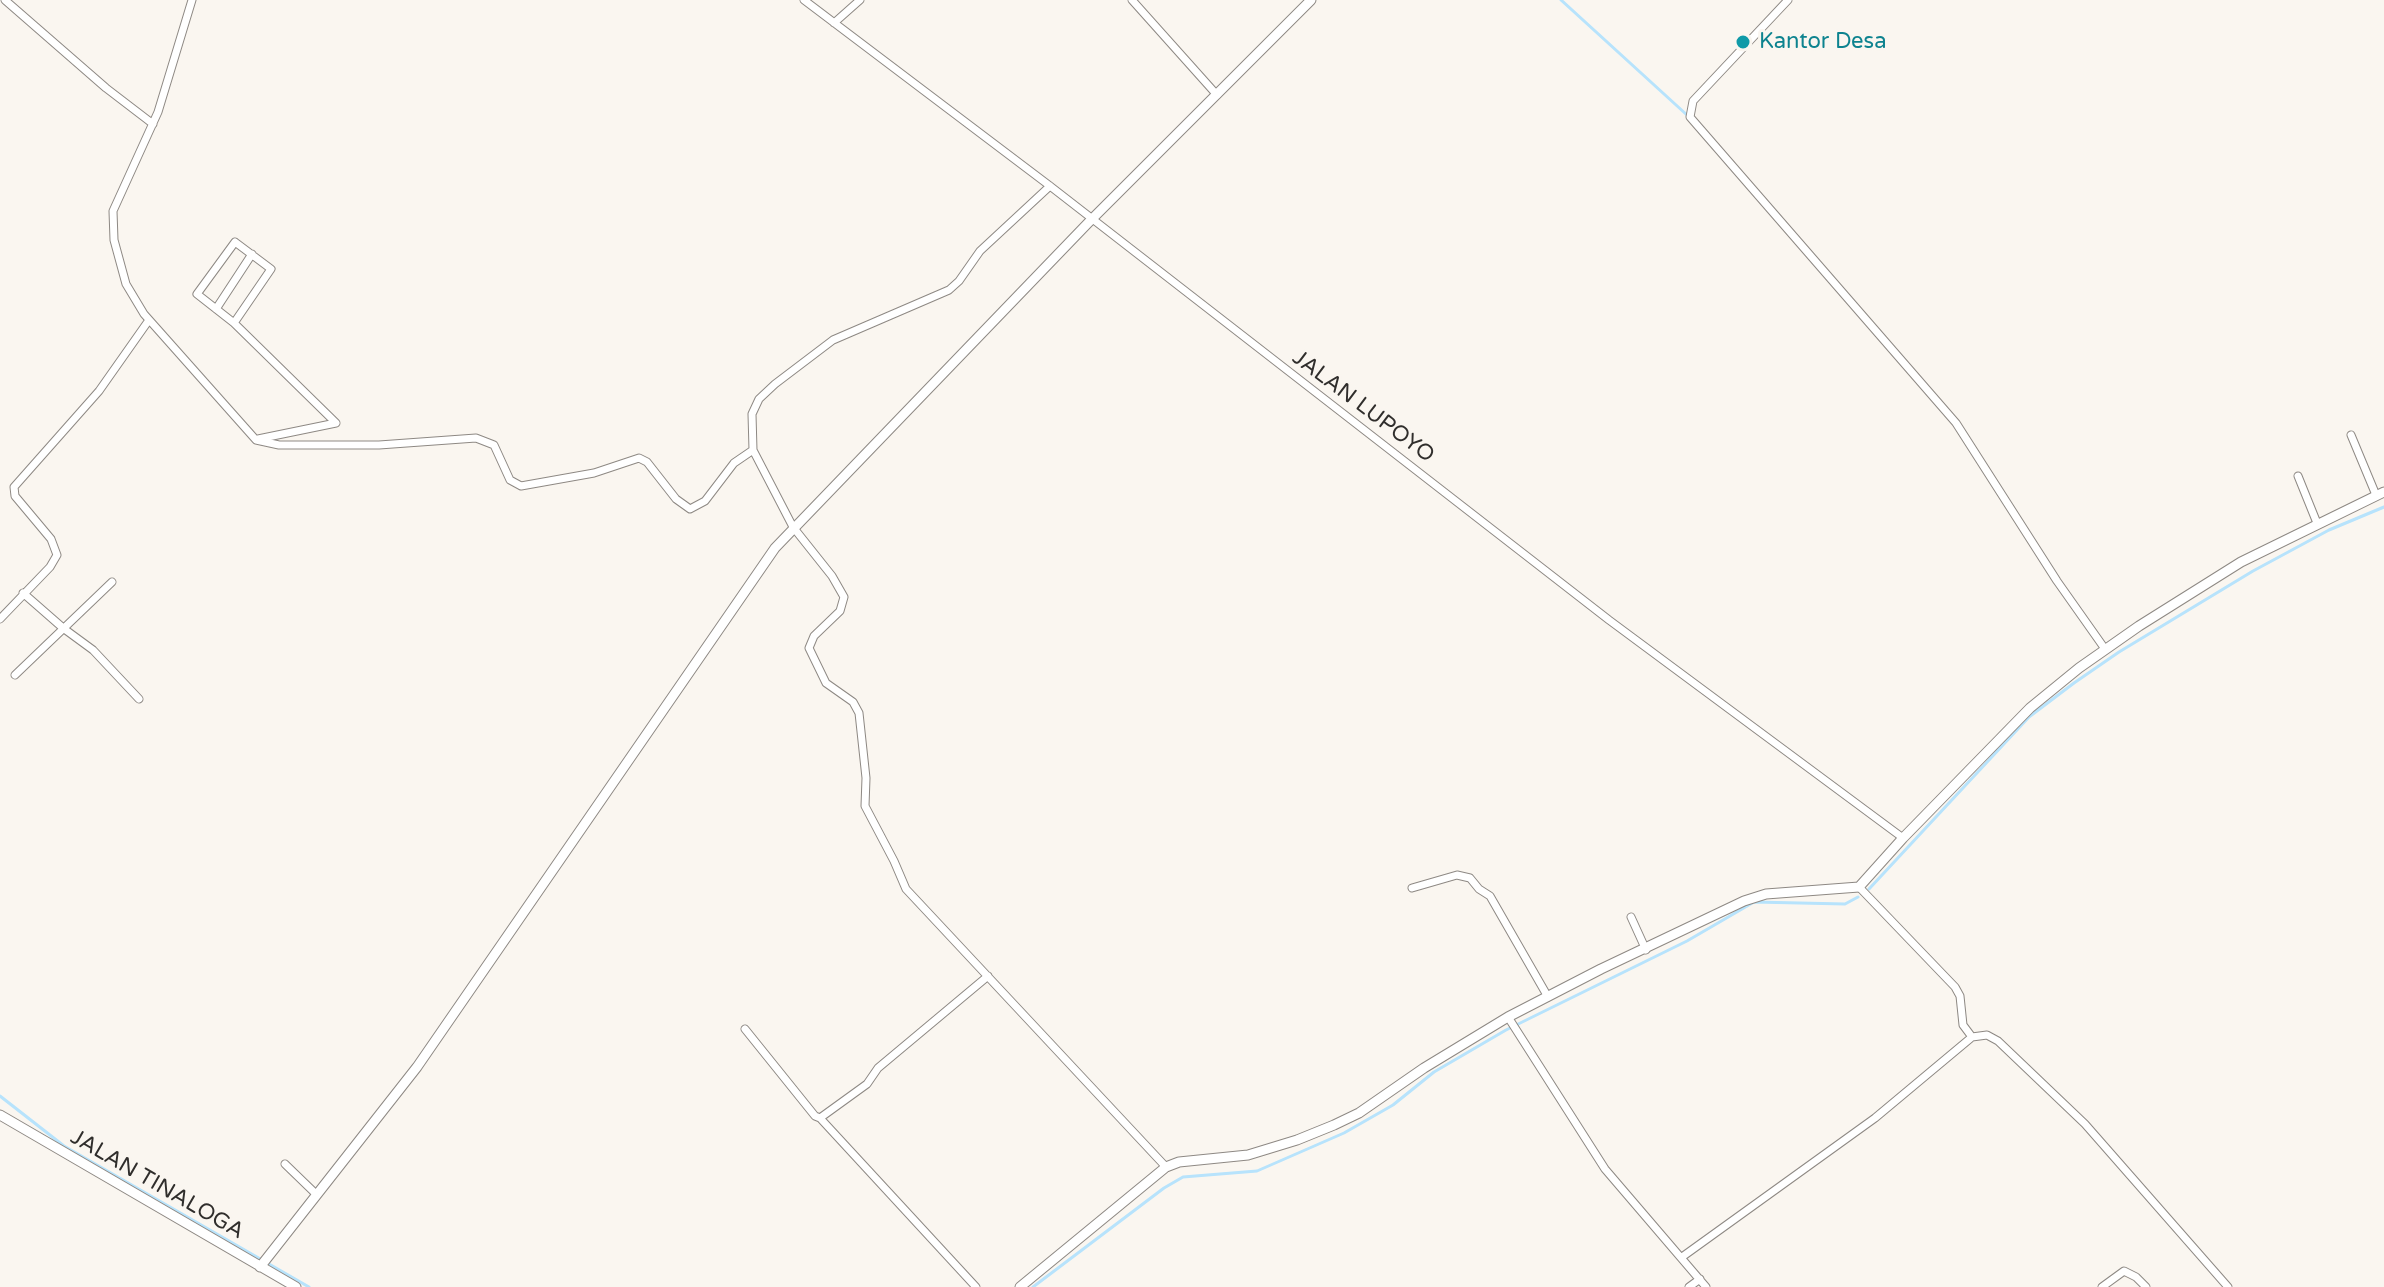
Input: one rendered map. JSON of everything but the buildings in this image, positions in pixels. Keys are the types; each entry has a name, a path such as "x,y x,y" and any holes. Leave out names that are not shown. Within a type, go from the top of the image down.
{"street":[{"path":"5,0 106,88 153,124"},
{"path":"14,7 20,0"},
{"path":"192,0 153,124 119,195 112,219 114,240 126,284 149,320 256,440 279,445 379,445 476,438 494,445 510,480 521,486 594,473 643,459 676,499 690,509 705,501 734,463 753,450"},
{"name":"JALAN LUPOYO","path":"804,0 1050,186 1088,223 1902,840"},
{"path":"834,23 860,0"},
{"path":"1132,0 1217,95"},
{"path":"260,1267 417,1067 741,593 793,527 1088,223 1311,0"},
{"path":"1788,0 1693,101 1690,117 1956,423 2057,581 2105,649"},
{"path":"1050,186 980,251 949,290 833,340 775,384 759,399 752,414 753,450 793,527 832,576 844,597 840,611 810,641 809,648 826,683 853,702 859,713 866,778 865,806 906,889 1166,1167"},
{"path":"234,323 271,269 235,242 197,294 234,323 336,423 256,440"},
{"path":"216,309 252,254"},
{"path":"0,619 50,567 57,555 51,539 15,496 14,487 99,391 149,320"},
{"path":"1020,1287 1166,1167 1179,1162 1248,1155 1334,1125 1359,1113 1424,1068 1512,1023 1545,993 1753,897 1859,887 2030,708 2105,649 2228,570 2380,493 2351,435"},
{"path":"2298,476 2317,523"},
{"path":"15,675 112,582"},
{"path":"23,593 93,650 139,699"},
{"path":"1412,888 1457,875 1470,878 1490,896 1545,993"},
{"path":"1859,887 1955,987 1960,996 1963,1025 1972,1037"},
{"path":"1631,917 1644,945"},
{"path":"820,1118 867,1084 878,1068 988,976"},
{"path":"1512,1023 1605,1169 1706,1287"},
{"path":"745,1029 815,1116 976,1287"},
{"path":"1682,1257 1875,1118 1972,1037 1991,1036 2085,1124 2228,1287"},
{"name":"JALAN TINALOGA","path":"0,1115 296,1287"},
{"path":"285,1164 316,1194"},
{"path":"2102,1287 2124,1271 2146,1287"},
{"path":"1689,1287 1700,1279"}],"waterway":[{"path":"1561,0 1687,115"},
{"path":"1869,889 2029,717 2074,683 2119,652 2253,571 2329,530 2384,507"},
{"path":"1033,1287 1183,1177 1257,1171 1344,1133 1393,1105 1434,1072 1506,1030 1687,941 1754,902 1845,904 1858,897"},
{"path":"0,1096 64,1146 309,1287"}],"place":[{"name":"Kantor Desa","path":"1743,42"}]}
